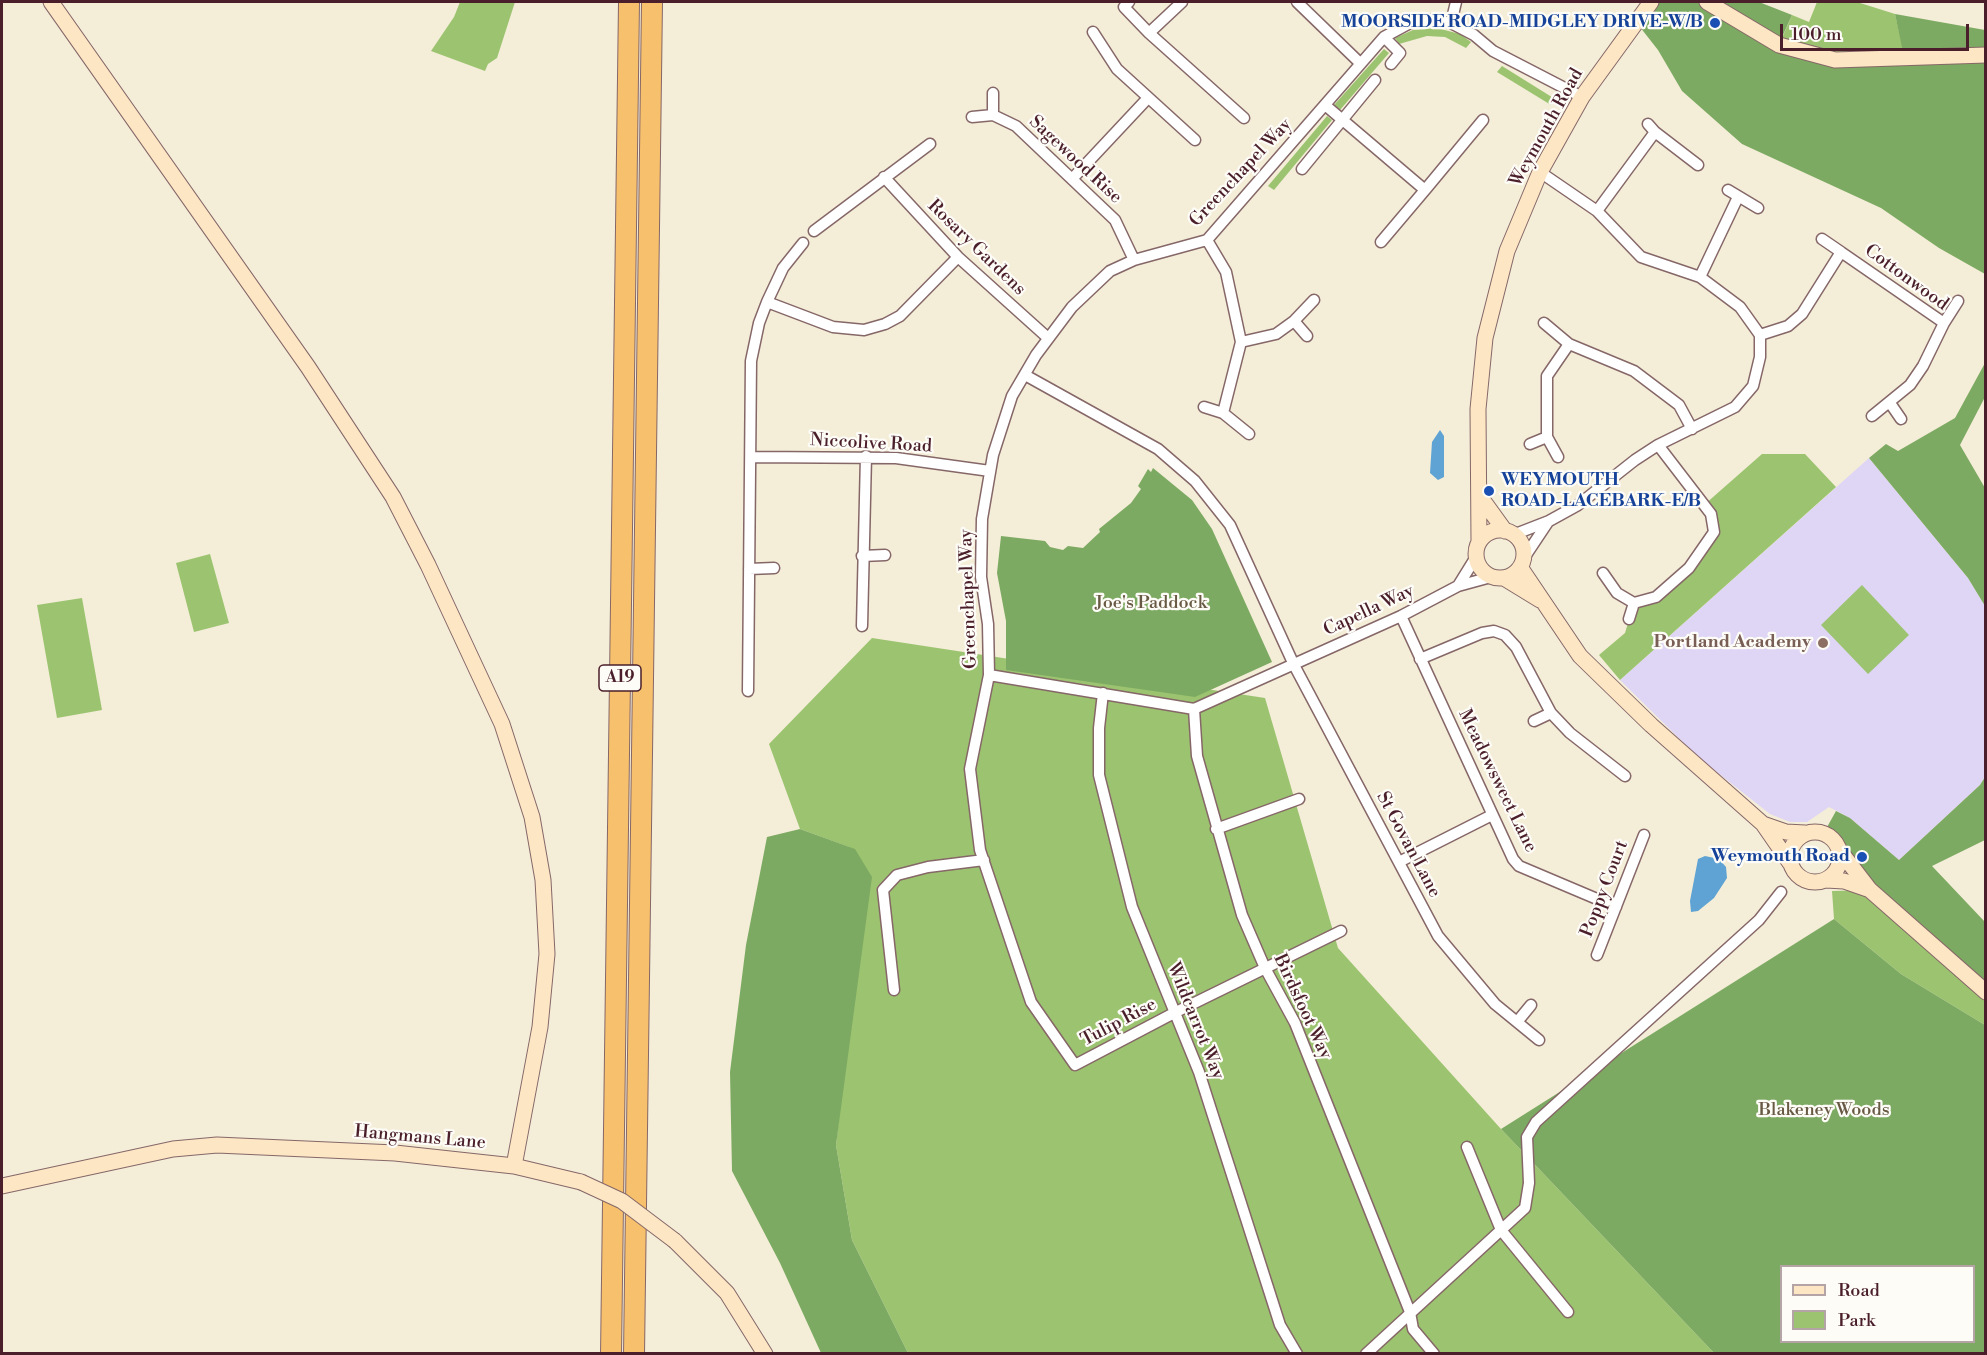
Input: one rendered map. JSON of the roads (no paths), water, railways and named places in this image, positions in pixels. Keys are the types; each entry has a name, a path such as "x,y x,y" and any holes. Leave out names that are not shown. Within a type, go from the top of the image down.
{"highway":[{"name":"A19","path":"611,1353 629,2"},
{"name":"A19","path":"634,1353 652,2"}],"street":[{"path":"51,2 308,367 393,497 428,565 502,724 532,817 543,880 548,954 540,1027 514,1166"},
{"path":"1129,2 1124,7 1149,33 1244,118"},
{"path":"1149,33 1182,2"},
{"path":"1297,2 1360,63"},
{"path":"1451,23 1456,2"},
{"name":"Weymouth Road","path":"1477,550 1478,409 1485,338 1507,250 1540,172 1582,97 1636,22 1640,2"},
{"path":"1636,22 1651,2"},
{"path":"1708,2 1779,45 1834,60 1986,55"},
{"name":"Greenchapel Way","path":"1075,1065 1032,1002 984,860 970,769 989,675 988,624 981,577 982,519 990,471 1012,396 1048,338 1072,307 1110,271 1134,260 1207,240 1384,37 1410,23 1434,19 1451,23 1474,35 1494,51 1582,97"},
{"path":"1093,32 1117,69 1195,140"},
{"path":"1384,37 1400,53 1391,64"},
{"path":"1302,169 1375,80"},
{"path":"972,117 993,115 993,93"},
{"path":"1072,178 1148,99"},
{"path":"1325,105 1425,190"},
{"name":"Sagewood Rise","path":"993,115 1016,126 1115,220 1134,260"},
{"path":"1381,242 1483,120"},
{"path":"1597,211 1652,128 1698,165"},
{"path":"814,231 930,144"},
{"path":"1458,586 1487,534 1509,533 1548,521 1578,505 1658,445 1735,407 1753,387 1760,357 1760,335 1740,307 1700,276 1641,257 1597,211 1540,172"},
{"name":"Rosary Gardens","path":"884,177 958,257 1048,338"},
{"path":"1728,190 1758,208"},
{"path":"1700,276 1738,197"},
{"path":"1822,239 1841,252"},
{"path":"1207,240 1226,272 1236,310 1241,342 1223,413"},
{"path":"748,691 752,361 759,324 767,302 783,268 803,243"},
{"name":"Cottonwood","path":"1760,335 1788,326 1802,314 1841,252 1944,323 1917,376 1890,403 1872,416"},
{"path":"767,302 832,327 864,330 885,324 900,316 958,257"},
{"path":"1241,342 1276,334 1294,321 1314,300"},
{"path":"1944,323 1958,301"},
{"path":"1294,321 1307,336"},
{"path":"1544,322 1569,344 1634,371 1679,405 1692,429"},
{"path":"1558,457 1547,437 1547,376 1569,344"},
{"name":"St Govan Lane","path":"1024,375 1158,449 1195,481 1230,525 1294,664 1438,936 1495,1004 1539,1040"},
{"path":"1890,403 1901,419"},
{"path":"1204,407 1223,413 1249,434"},
{"path":"1530,444 1547,437"},
{"path":"1603,573 1617,593 1634,603 1656,597 1689,567 1714,532 1711,514 1658,445"},
{"path":"862,626 866,456"},
{"name":"Niccolive Road","path":"751,457 866,456 990,471"},
{"path":"1479,495 1509,533 1522,545 1522,563 1543,602 1580,656 1651,725 1763,824 1795,872 1807,881 1844,881 1870,890"},
{"path":"1498,578 1522,563 1548,521"},
{"path":"1477,550 1481,569 1543,602"},
{"path":"862,556 885,555"},
{"path":"749,569 774,568"},
{"name":"Capella Way","path":"1194,709 1401,616 1458,586 1498,578"},
{"path":"1629,619 1634,603"},
{"name":"Meadowsweet Lane","path":"1401,616 1492,815 1519,866 1616,907"},
{"path":"1420,659 1482,633 1500,633 1516,647 1551,713 1570,733 1625,776"},
{"path":"989,675 1194,709"},
{"name":"Wildcarrot Way","path":"1103,693 1099,728 1100,775 1132,907 1199,1072 1280,1325 1297,1353"},
{"name":"Birdsfoot Way","path":"1194,709 1197,756 1242,915 1265,968 1295,1023 1410,1312 1413,1329 1434,1353"},
{"path":"1534,721 1551,713"},
{"path":"1216,829 1299,799"},
{"path":"1399,862 1492,815"},
{"path":"1763,824 1786,832 1805,834"},
{"path":"1790,863 1791,849 1805,834 1813,831 1825,834 1835,841 1870,890 1986,992"},
{"name":"Poppy Court","path":"1597,955 1644,835"},
{"path":"1826,880 1838,868 1840,851"},
{"path":"894,990 883,890 897,875 928,867 984,860"},
{"path":"1366,1353 1525,1208 1529,1183 1527,1137 1536,1122 1759,920 1781,892"},
{"name":"Tulip Rise","path":"1075,1065 1174,1013 1341,931"},
{"path":"1517,1022 1530,1005"},
{"name":"Hangmans Lane","path":"2,1186 173,1149 217,1145 395,1153 514,1166 580,1182 622,1201 675,1241 727,1293 765,1353"},
{"path":"1467,1147 1501,1230 1568,1312"}],"water":[{"path":"1440,430 1444,436 1444,477 1438,480 1430,473 1432,442"},
{"path":"1705,856 1719,859 1726,867 1727,878 1714,898 1698,911 1691,912 1690,901 1698,859"}],"place":[{"name":"MOORSIDE ROAD-MIDGLEY DRIVE-W/B","path":"1715,23"},
{"name":"WEYMOUTH ROAD-LACEBARK-E/B","path":"1489,491"},
{"name":"Portland Academy","path":"1823,643"},
{"name":"Weymouth Road","path":"1862,857"}],"park label":[{"name":"Joe's Paddock","path":"1151,604"},
{"name":"Blakeney Woods","path":"1824,1111"}]}
